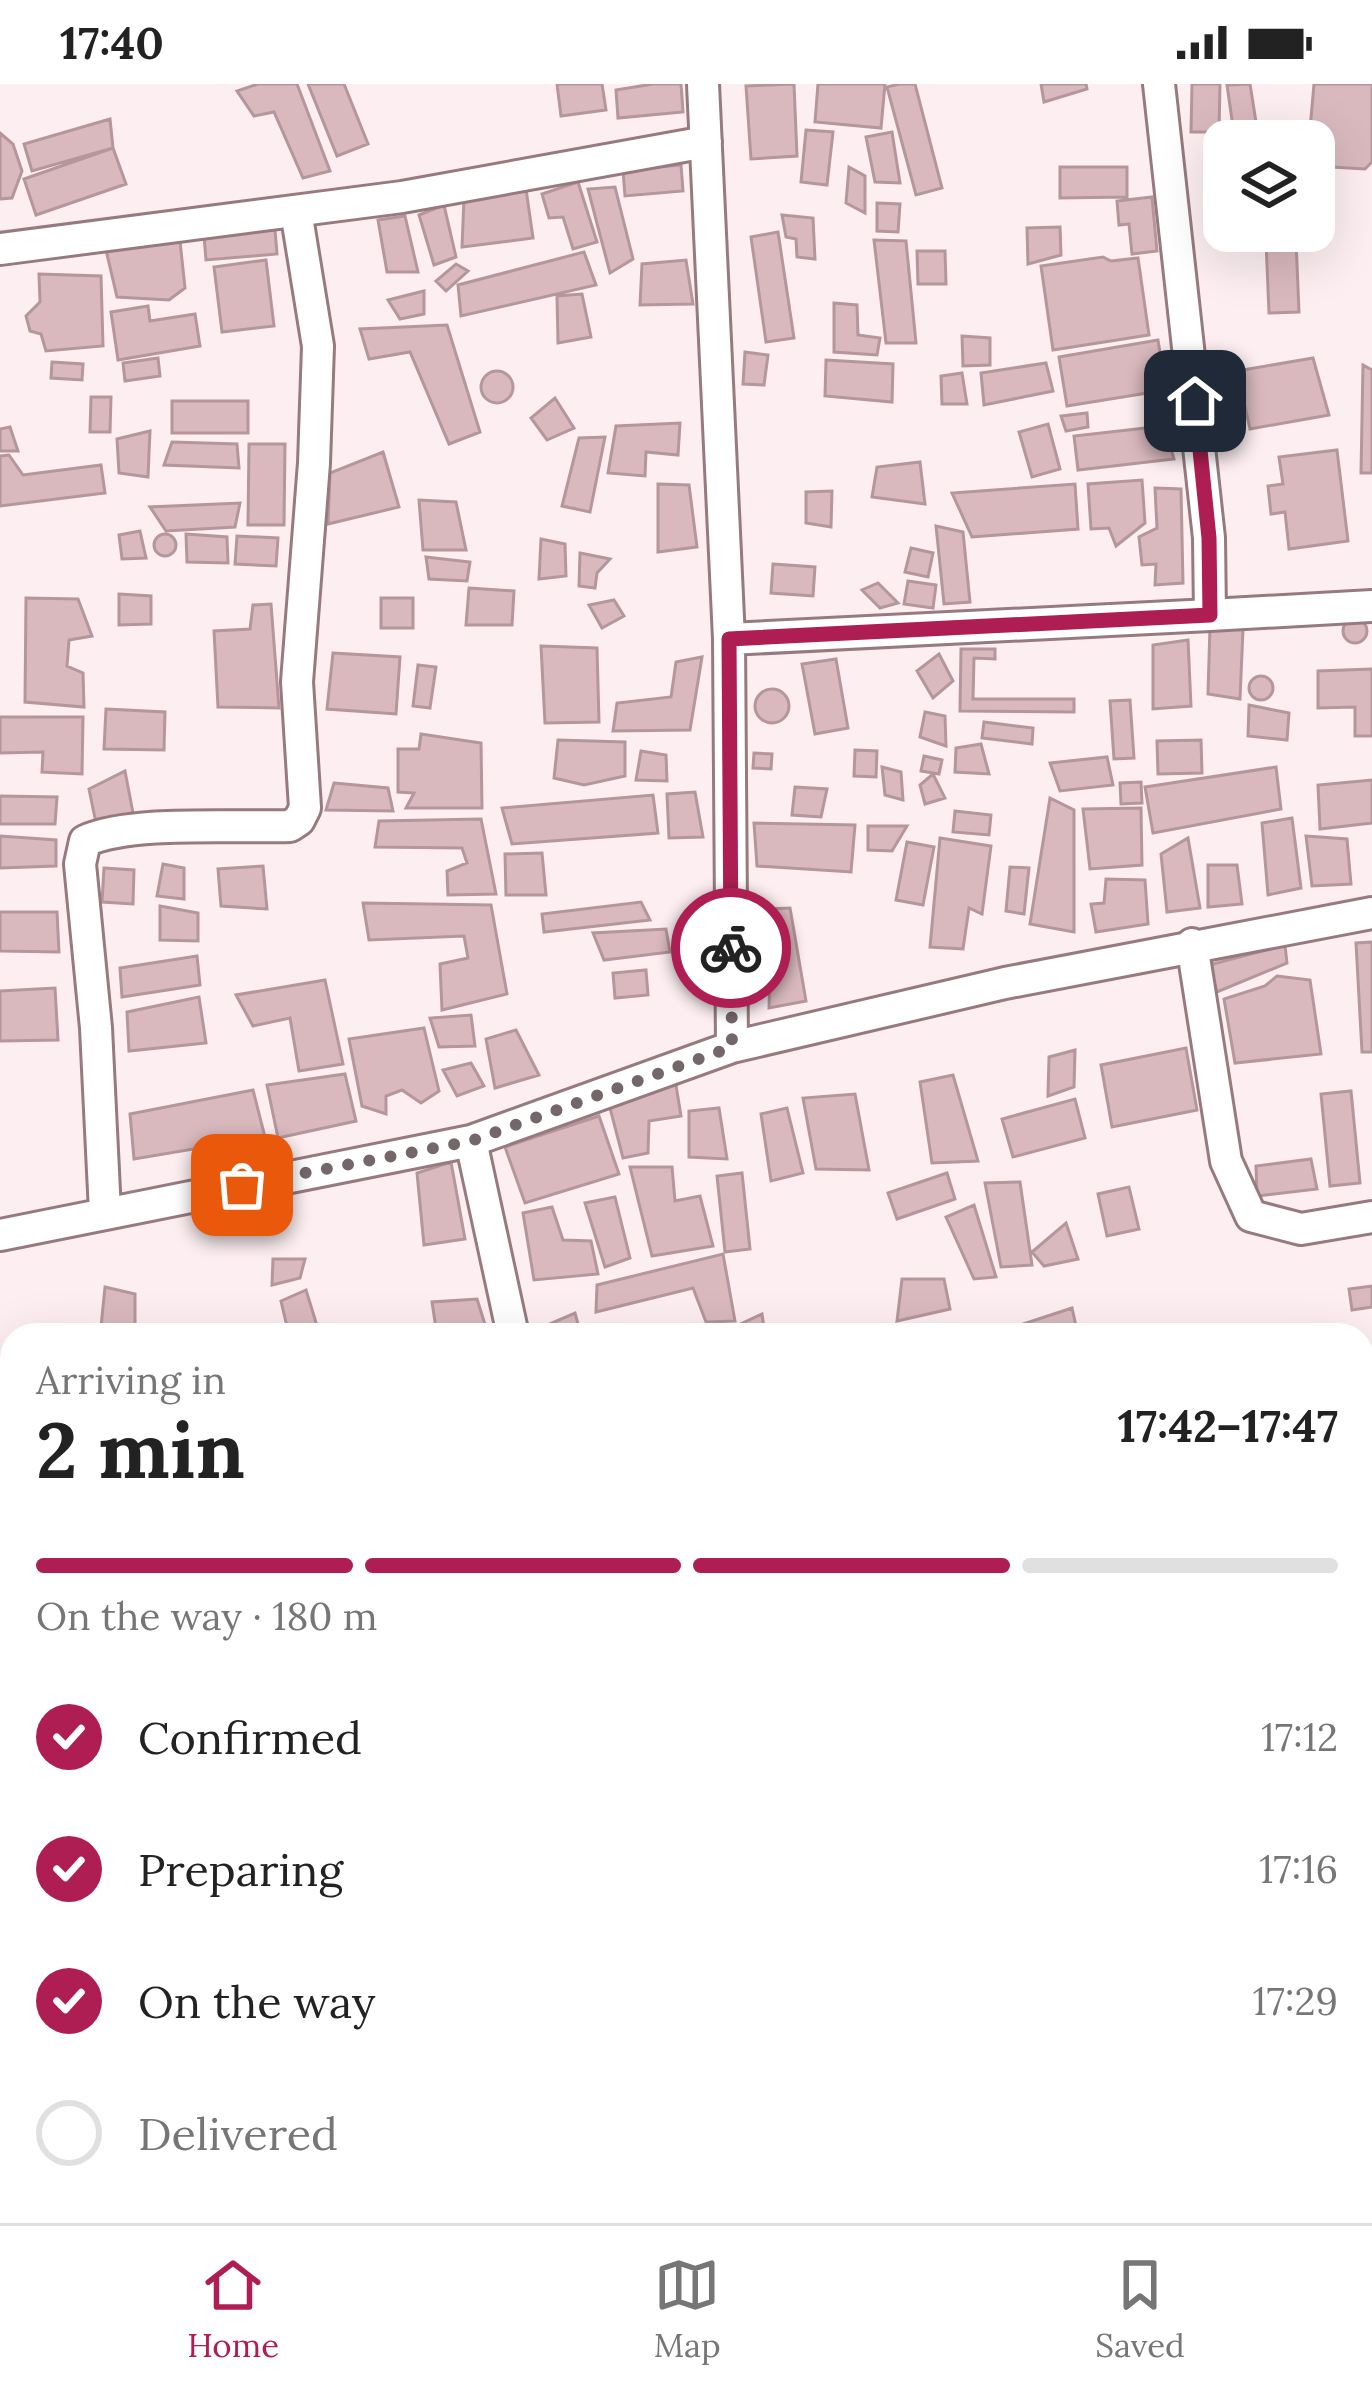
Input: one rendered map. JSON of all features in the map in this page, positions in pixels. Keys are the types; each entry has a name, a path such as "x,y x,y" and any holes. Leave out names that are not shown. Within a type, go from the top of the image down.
{"street":[{"path":"703,84 729,639 732,1047"},
{"path":"1159,84 1203,479 1210,615"},
{"path":"0,249 402,197 706,142"},
{"path":"106,1212 96,1028 80,864 86,841 174,828 290,826 304,808 297,682 318,346 296,211"},
{"path":"729,639 1372,605"},
{"path":"0,1235 471,1141 732,1047 1192,944 1372,913"},
{"path":"1192,944 1226,1161 1251,1216 1301,1229 1372,1217"},
{"path":"471,1141 510,1323"}],"building":[{"path":"258,84 297,84 330,171 303,178 274,112 254,116 237,91"},
{"path":"308,84 344,84 368,144 337,156"},
{"path":"557,84 602,84 606,110 561,116"},
{"path":"681,84 683,112 618,118 616,90"},
{"path":"794,84 797,156 751,159 746,86"},
{"path":"818,84 885,84 881,128 815,122"},
{"path":"915,84 942,188 916,195 887,87"},
{"path":"1041,84 1086,84 1087,89 1044,102"},
{"path":"1192,84 1220,84 1219,120 1203,120 1203,132 1191,132"},
{"path":"1250,84 1256,120 1232,120 1227,85"},
{"path":"1314,84 1372,84 1372,162 1365,169 1335,167 1335,120 1311,120"},
{"path":"110,119 113,148 32,171 24,144"},
{"path":"806,130 833,132 827,185 801,182"},
{"path":"892,132 900,183 875,182 866,137"},
{"path":"0,133 13,144 22,171 12,198 0,199"},
{"path":"113,148 126,184 36,215 24,179"},
{"path":"681,165 683,191 625,196 623,170"},
{"path":"849,167 865,176 865,213 846,203"},
{"path":"1060,167 1127,167 1127,197 1060,198"},
{"path":"578,182 597,242 573,249 563,217 549,218 542,194"},
{"path":"615,187 633,259 610,273 588,189"},
{"path":"526,189 533,238 462,247 464,198"},
{"path":"1152,197 1157,251 1132,254 1129,224 1119,225 1117,201"},
{"path":"877,203 900,204 898,232 877,231"},
{"path":"444,205 456,257 434,265 419,215"},
{"path":"782,215 813,218 815,259 797,257 796,239 786,237"},
{"path":"405,216 418,272 387,272 378,220"},
{"path":"1060,227 1061,255 1028,264 1027,228"},
{"path":"275,230 277,254 206,260 204,236"},
{"path":"778,232 794,338 766,342 751,237"},
{"path":"874,240 906,241 916,343 886,343"},
{"path":"180,241 185,288 169,300 117,297 106,250"},
{"path":"917,251 945,251 946,284 918,284"},
{"path":"584,252 596,285 461,316 458,285"},
{"path":"1266,252 1296,252 1299,312 1269,313"},
{"path":"1103,257 1111,261 1138,258 1149,335 1053,350 1041,266"},
{"path":"266,260 274,326 222,332 214,267"},
{"path":"686,260 693,304 640,305 642,264"},
{"path":"456,264 468,271 446,291 436,281"},
{"path":"39,274 101,276 103,346 46,351 41,334 30,331 26,316 40,302"},
{"path":"424,291 424,314 400,319 388,300"},
{"path":"582,294 591,337 558,343 557,296"},
{"path":"834,303 857,305 858,335 880,338 877,355 834,352"},
{"path":"148,306 150,321 195,314 200,346 118,360 111,312"},
{"path":"447,325 480,432 449,444 410,352 369,359 360,329"},
{"path":"962,336 990,338 990,365 963,366"},
{"path":"1158,340 1166,390 1067,406 1059,357"},
{"path":"745,352 768,355 764,385 743,384"},
{"path":"158,358 160,376 125,381 123,363"},
{"path":"1313,358 1329,415 1250,429 1237,371"},
{"path":"826,360 893,364 892,402 825,396"},
{"path":"52,362 83,364 82,380 51,378"},
{"path":"1046,363 1053,391 984,405 981,373"},
{"path":"1363,365 1372,370 1372,473 1361,473"},
{"path":"497,371 509,375 513,387 509,399 497,403 485,399 481,387 485,375"},
{"path":"962,373 967,404 942,404 941,376"},
{"path":"91,397 111,397 110,432 90,432"},
{"path":"555,398 574,428 547,440 531,418"},
{"path":"172,401 248,401 248,433 172,433"},
{"path":"1087,413 1088,427 1066,431 1061,416"},
{"path":"680,423 678,455 646,452 645,476 608,473 616,426"},
{"path":"1048,424 1060,469 1032,477 1019,432"},
{"path":"1164,426 1174,459 1078,470 1074,436"},
{"path":"10,427 18,451 0,451 0,429"},
{"path":"150,431 148,477 119,473 117,439"},
{"path":"605,437 590,512 562,506 579,438"},
{"path":"172,442 237,444 239,468 164,465"},
{"path":"249,444 285,444 284,525 248,525"},
{"path":"1337,450 1348,541 1289,549 1285,512 1271,514 1268,486 1283,484 1279,457"},
{"path":"383,452 399,507 328,524 330,473"},
{"path":"9,455 23,475 101,465 105,493 0,506 0,456"},
{"path":"920,462 925,504 872,497 877,467"},
{"path":"1142,480 1145,523 1116,546 1109,528 1091,529 1088,484"},
{"path":"658,484 689,485 697,547 658,552"},
{"path":"1075,484 1078,529 972,537 952,493"},
{"path":"1155,488 1181,489 1183,583 1155,585 1156,564 1142,565 1139,537 1157,528"},
{"path":"832,491 831,527 806,523 806,492"},
{"path":"419,500 456,502 466,550 423,550"},
{"path":"240,503 235,527 166,531 150,507"},
{"path":"936,526 963,532 970,602 944,604"},
{"path":"140,531 146,558 122,559 119,535"},
{"path":"165,534 176,545 165,556 154,545"},
{"path":"186,534 227,537 228,563 187,562"},
{"path":"237,536 278,538 276,566 235,564"},
{"path":"541,539 565,544 566,576 539,579"},
{"path":"911,548 933,553 928,577 905,572"},
{"path":"580,553 610,559 597,573 595,588 579,586"},
{"path":"426,557 470,562 467,581 429,579"},
{"path":"773,564 815,567 813,596 771,593"},
{"path":"908,581 936,585 933,608 904,604"},
{"path":"878,583 898,603 880,608 862,590"},
{"path":"469,588 514,591 512,625 466,625"},
{"path":"119,594 151,596 151,624 119,625"},
{"path":"26,598 78,599 92,636 69,640 67,666 83,673 84,707 25,702"},
{"path":"381,598 413,598 413,628 381,628"},
{"path":"614,600 624,616 602,628 589,605"},
{"path":"271,604 279,708 218,707 214,631 250,629 253,605"},
{"path":"1355,619 1367,631 1355,643 1343,631"},
{"path":"1210,625 1243,629 1240,699 1208,694"},
{"path":"1188,640 1191,706 1153,709 1153,645"},
{"path":"541,646 597,648 599,722 545,723"},
{"path":"961,649 995,649 995,659 974,658 973,699 1074,699 1074,712 960,711"},
{"path":"333,653 400,657 396,714 327,709"},
{"path":"939,654 953,681 933,698 917,671"},
{"path":"702,657 690,730 613,731 617,703 671,697 676,662"},
{"path":"836,659 848,728 815,734 802,664"},
{"path":"418,665 436,667 430,708 413,706"},
{"path":"1372,669 1372,736 1355,736 1355,707 1318,708 1318,671"},
{"path":"1261,676 1273,688 1261,700 1249,688"},
{"path":"772,689 784,694 789,706 784,718 772,723 760,718 755,706 760,694"},
{"path":"1130,700 1134,758 1114,759 1110,701"},
{"path":"1249,705 1289,713 1287,740 1248,736"},
{"path":"106,709 165,712 164,750 104,749"},
{"path":"925,712 945,716 946,746 920,737"},
{"path":"0,717 83,717 82,774 42,772 43,752 0,753"},
{"path":"984,722 1033,728 1032,744 982,738"},
{"path":"421,734 481,743 482,808 406,808 414,793 398,792 398,749 419,749"},
{"path":"558,740 625,742 625,776 584,785 554,778"},
{"path":"1201,740 1202,773 1158,774 1157,741"},
{"path":"981,744 989,774 955,772 956,748"},
{"path":"855,750 877,751 876,777 854,776"},
{"path":"641,751 666,755 667,781 636,780"},
{"path":"754,753 772,754 771,769 753,768"},
{"path":"924,756 942,760 939,774 921,771"},
{"path":"1107,757 1113,785 1060,791 1050,763"},
{"path":"882,767 901,772 903,800 885,795"},
{"path":"1276,767 1281,809 1153,833 1145,787"},
{"path":"125,771 133,813 96,823 89,789"},
{"path":"933,774 945,798 925,804 920,785"},
{"path":"1372,780 1372,823 1320,829 1318,785"},
{"path":"1141,782 1142,803 1121,804 1120,783"},
{"path":"334,783 388,788 393,811 326,810"},
{"path":"795,787 827,789 821,817 792,815"},
{"path":"695,792 703,837 669,838 667,794"},
{"path":"653,795 658,833 512,844 502,808"},
{"path":"0,796 57,797 55,824 0,824"},
{"path":"1050,798 1074,810 1074,932 1030,924"},
{"path":"1141,808 1142,865 1090,869 1083,809"},
{"path":"955,811 991,815 989,835 953,832"},
{"path":"1292,818 1301,888 1268,895 1262,823"},
{"path":"481,819 496,894 448,895 447,871 467,863 462,848 375,847 379,821"},
{"path":"754,823 855,825 851,872 757,866"},
{"path":"868,826 907,826 892,851 868,850"},
{"path":"0,836 56,840 56,866 0,868"},
{"path":"1306,836 1347,839 1351,884 1312,886"},
{"path":"940,838 991,846 982,914 969,908 963,949 930,947"},
{"path":"1188,838 1200,908 1167,912 1161,854"},
{"path":"907,842 934,847 923,905 896,900"},
{"path":"542,853 546,895 506,895 505,854"},
{"path":"163,864 184,868 184,899 157,896"},
{"path":"1208,865 1237,865 1242,904 1208,907"},
{"path":"263,866 267,909 221,906 218,869"},
{"path":"1010,867 1029,868 1024,914 1006,911"},
{"path":"104,868 134,870 133,904 102,902"},
{"path":"1106,879 1145,880 1148,924 1096,932 1091,904 1104,903"},
{"path":"641,902 650,920 544,932 542,914"},
{"path":"363,903 491,905 507,994 442,1010 440,964 468,958 464,936 369,940"},
{"path":"160,906 198,913 198,941 160,940"},
{"path":"790,908 806,1001 769,1008 770,964 752,964 753,944 766,942 766,909"},
{"path":"0,912 57,912 59,952 0,951"},
{"path":"666,929 670,952 604,960 593,933"},
{"path":"1372,942 1372,1052 1362,1052 1356,943"},
{"path":"1285,945 1287,963 1217,992 1209,965"},
{"path":"197,956 200,985 122,997 120,968"},
{"path":"646,970 648,995 615,998 613,973"},
{"path":"1277,976 1310,980 1321,1054 1235,1063 1224,999 1265,986"},
{"path":"325,980 343,1064 299,1071 290,1018 253,1026 236,995"},
{"path":"55,988 58,1040 0,1041 0,991"},
{"path":"199,997 206,1043 129,1051 127,1012"},
{"path":"471,1015 475,1046 439,1047 430,1018"},
{"path":"424,1028 439,1091 421,1103 402,1090 386,1096 386,1114 362,1106 349,1039"},
{"path":"516,1030 539,1075 495,1088 486,1039"},
{"path":"1186,1048 1197,1110 1112,1127 1101,1065"},
{"path":"1075,1050 1074,1087 1048,1096 1049,1057"},
{"path":"471,1063 484,1086 457,1096 443,1070"},
{"path":"345,1074 356,1121 278,1138 267,1085"},
{"path":"953,1075 978,1161 932,1163 920,1082"},
{"path":"675,1079 681,1116 649,1121 648,1153 623,1158 610,1108"},
{"path":"253,1090 265,1137 134,1159 130,1114"},
{"path":"1351,1091 1360,1183 1330,1186 1321,1094"},
{"path":"855,1094 869,1170 816,1169 803,1098"},
{"path":"1075,1099 1085,1138 1013,1157 1002,1119"},
{"path":"719,1108 727,1159 689,1157 689,1111"},
{"path":"787,1108 803,1173 771,1181 761,1114"},
{"path":"599,1116 619,1174 525,1203 505,1147"},
{"path":"1311,1159 1317,1189 1257,1196 1256,1166"},
{"path":"451,1162 465,1239 424,1245 417,1173"},
{"path":"630,1167 672,1167 675,1201 700,1196 713,1246 652,1256"},
{"path":"742,1173 750,1249 725,1252 717,1176"},
{"path":"947,1173 955,1199 897,1219 888,1193"},
{"path":"1020,1182 1032,1265 1001,1267 985,1183"},
{"path":"1129,1187 1139,1229 1107,1236 1098,1194"},
{"path":"615,1197 630,1258 605,1267 585,1203"},
{"path":"974,1205 996,1277 974,1279 946,1217"},
{"path":"552,1207 563,1240 591,1241 598,1274 534,1280 523,1213"},
{"path":"1066,1223 1078,1259 1044,1266 1032,1252"},
{"path":"723,1254 735,1321 706,1322 693,1288 596,1312 597,1285"},
{"path":"273,1259 305,1259 300,1278 272,1285"},
{"path":"902,1279 944,1279 950,1309 897,1321"},
{"path":"1372,1286 1372,1307 1352,1310 1349,1289"},
{"path":"105,1287 135,1294 135,1323 101,1323"},
{"path":"306,1290 316,1323 286,1323 281,1301"},
{"path":"477,1299 485,1323 435,1323 432,1302"},
{"path":"1072,1308 1075,1323 1026,1323"},
{"path":"575,1313 578,1323 552,1323"},
{"path":"762,1314 763,1323 743,1323"}],"way so far":[{"path":"242,1185 471,1141 732,1047 731,948"}],"route":[{"path":"731,948 729,639 1210,615 1209,538 1195,401"}]}
